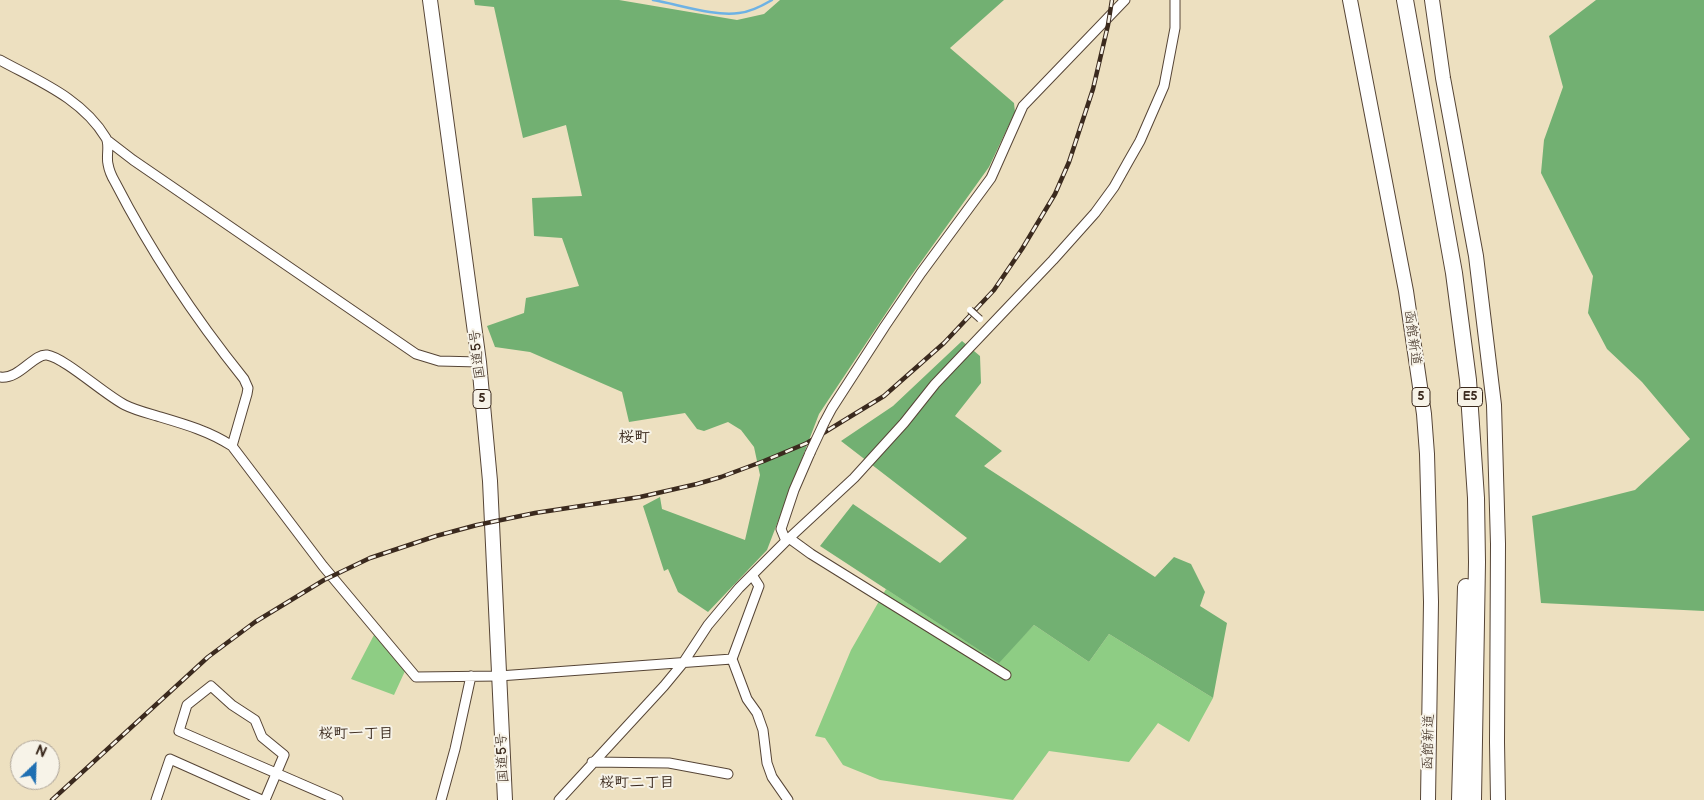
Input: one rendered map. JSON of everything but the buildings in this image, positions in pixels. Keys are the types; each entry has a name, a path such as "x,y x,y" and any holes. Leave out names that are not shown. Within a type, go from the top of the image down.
{"highway":[{"name":"国道5号","path":"430,0 479,362 490,481 505,800"},
{"name":"函館新道","path":"1350,0 1406,291 1424,414 1427,454 1431,602 1428,800"},
{"name":"E5","path":"1404,0 1446,274 1463,432 1467,561 1460,800"},
{"name":"E5","path":"1404,0 1454,274 1470,398 1476,498 1477,562 1473,800"},
{"path":"1432,0 1443,78 1476,256 1494,405 1498,544 1498,800"}],"street":[{"path":"1006,675 788,540 781,530 794,490 836,400 921,273 991,178 1023,106 1125,0"},
{"path":"559,800 683,663 708,625 739,588 860,471 904,423 935,384 1095,213 1114,187 1140,141 1164,86 1175,28 1175,0"},
{"path":"0,60 65,96 93,122 107,140 140,166 416,354 440,362 479,362"},
{"path":"107,140 108,164 112,176 130,209 206,332 244,379 248,388 232,446"},
{"path":"970,310 980,319"},
{"path":"0,377 15,374 38,357 49,356 69,367 127,406 196,428 232,446 323,566 416,677 499,676 732,659"},
{"path":"752,575 759,586 732,659 747,699 757,713 763,730 767,764 772,777 788,800"},
{"path":"441,800 455,749 471,676"},
{"path":"156,800 170,759 263,800 276,773 284,754 262,737 255,720 232,705 211,686 187,705 179,731 276,773 338,800"},
{"path":"592,762 669,763 728,774"}],"green space":[{"path":"474,0 619,0 737,20 764,14 780,0 1004,0 950,48 1014,103 1015,112 989,167 908,280 819,414 767,550 708,612 678,592 668,569 664,571 643,506 660,497 662,509 745,540 760,475 754,447 741,430 728,422 704,431 697,429 685,413 629,422 622,392 530,352 495,347 487,326 524,313 526,298 579,286 562,238 534,236 532,198 582,196 566,125 523,138 494,7 475,5"},
{"path":"1596,0 1704,0 1704,611 1541,603 1532,516 1635,490 1690,439 1642,382 1607,349 1588,313 1593,276 1541,173 1544,140 1563,87 1549,36"},
{"path":"962,341 980,356 981,383 955,416 1002,451 984,466 1155,577 1174,557 1191,564 1205,592 1200,606 1227,623 1213,698 1109,634 1089,662 1034,625 999,663 820,546 853,504 940,563 967,538 841,441 893,406"},
{"path":"886,589 998,662 1034,625 1089,662 1109,634 1213,698 1189,742 1158,723 1129,762 1049,751 1013,800 880,780 843,765 825,738 815,736 851,650"},
{"path":"374,635 405,671 394,695 351,679"}],"waterway":[{"path":"653,0 708,12 729,14 752,10 772,0"}],"railway":[{"path":"52,800 208,657 255,622 324,580 370,558 436,536 477,525 535,513 640,497 721,477 807,443 884,396 944,343 994,290 1022,249 1055,194 1069,162 1093,89 1112,0"}],"district":[{"name":"桜町","path":"634,438"},
{"name":"桜町一丁目","path":"356,734"},
{"name":"桜町二丁目","path":"637,783"}]}
